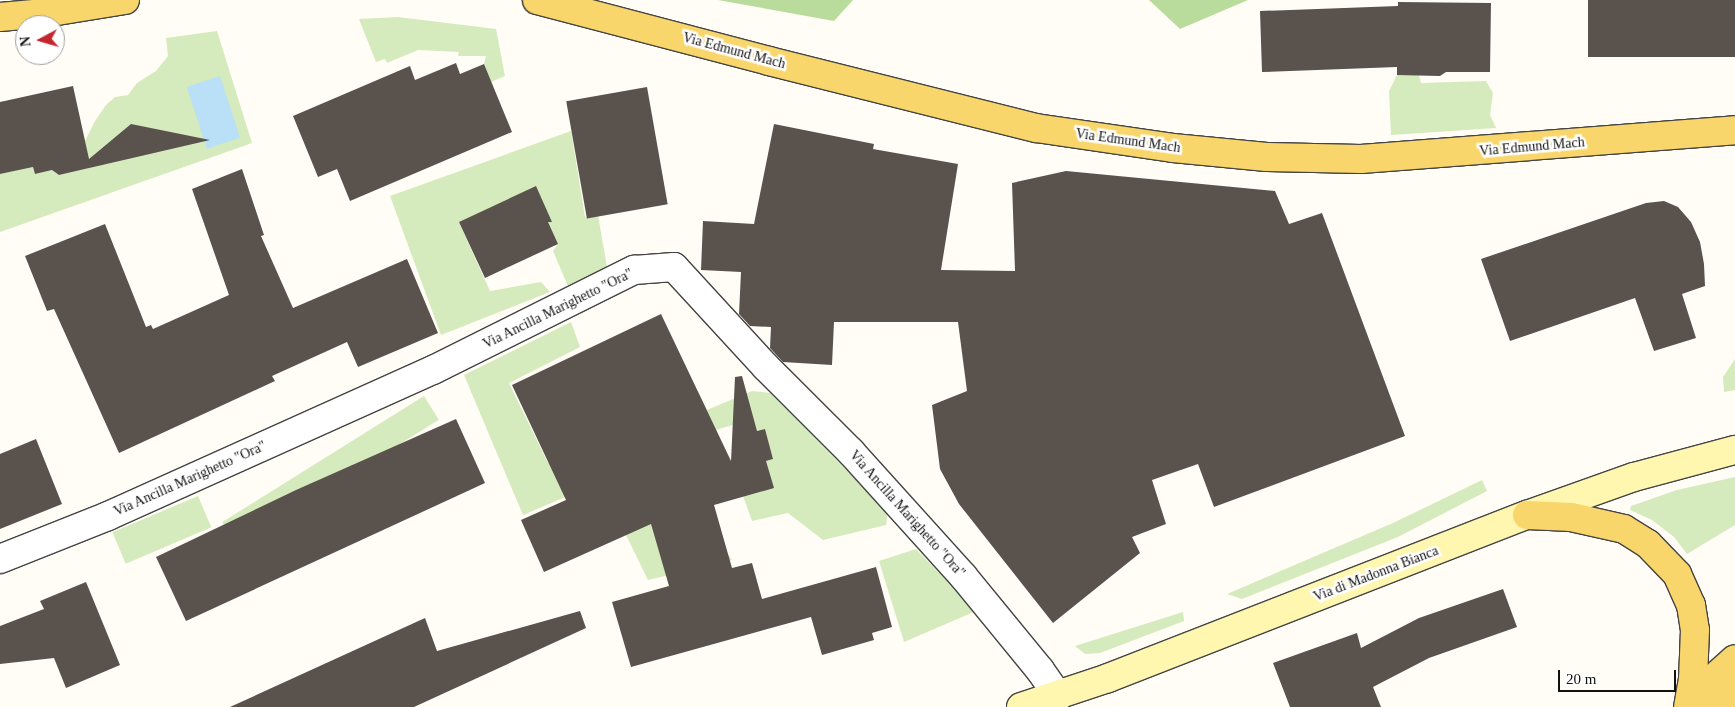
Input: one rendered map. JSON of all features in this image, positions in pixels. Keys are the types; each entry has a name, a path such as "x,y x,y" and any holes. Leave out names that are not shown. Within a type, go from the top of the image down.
{"main road":[{"path":"0,16 46,13 125,0"},
{"name":"Via Edmund Mach","path":"537,0 779,64 1036,128 1173,148 1267,156 1361,158 1735,130"},
{"name":"Via di Madonna Bianca","path":"1021,707 1058,696 1527,515 1634,477 1735,450"},
{"path":"1527,515 1571,517 1624,529 1648,544 1677,574 1691,606 1696,630 1689,707"},
{"path":"1689,707 1714,678 1735,659"},
{"path":"1715,707 1735,691"}],"street":[{"name":"Via Ancilla Marighetto \"Ora\"","path":"0,558 108,516 433,370 634,270 674,267 766,367 851,452 963,576 1040,670 1058,696"}],"green space":[{"path":"718,0 853,0 834,21"},
{"path":"1149,0 1248,0 1180,29"},
{"path":"398,17 496,29 505,76 491,82 484,64 486,56 458,56 459,52 418,50 387,63 385,59 376,62 359,19"},
{"path":"217,31 252,143 0,232 0,174 33,167 35,174 52,170 59,175 90,168 85,141 95,121 106,105 115,97 128,95 137,83 156,71 168,56 166,38"},
{"path":"1397,75 1419,75 1421,83 1486,81 1493,93 1490,115 1496,128 1391,135 1389,91"},
{"path":"571,131 585,217 598,215 607,267 568,286 553,251 558,244 459,222 490,291 541,282 550,292 441,335 390,196"},
{"path":"571,322 580,347 509,383 548,463 698,391 707,410 752,391 770,393 888,512 886,525 823,540 788,513 752,521 743,496 766,461 773,459 765,429 757,431 753,419 685,439 716,537 732,560 648,580 603,481 523,515 464,375"},
{"path":"1735,359 1735,390 1724,392 1723,377"},
{"path":"424,396 439,420 237,546 222,522"},
{"path":"1735,477 1735,525 1687,554 1674,537 1652,520 1630,510 1631,506 1677,490"},
{"path":"1482,480 1487,491 1398,537 1242,599 1227,594 1393,523"},
{"path":"198,496 211,527 126,564 112,532"},
{"path":"916,549 976,611 904,642 879,561"},
{"path":"1183,612 1184,621 1100,653 1085,654 1075,646"}],"water":[{"path":"220,76 240,138 207,149 187,87"}],"building":[{"path":"1588,0 1735,0 1735,57 1588,57"},
{"path":"1398,2 1491,3 1490,72 1446,72 1440,76 1397,75 1397,67 1262,72 1260,11 1398,6"},
{"path":"456,63 460,74 484,64 512,132 350,201 337,169 318,177 293,116 410,66 415,80"},
{"path":"73,86 89,159 131,124 210,140 59,175 52,170 35,174 33,167 0,174 0,102"},
{"path":"647,87 668,204 587,218 566,101"},
{"path":"774,124 874,144 873,149 958,164 941,270 1015,271 1012,183 1066,171 1275,191 1289,224 1322,213 1405,436 1214,507 1198,464 1152,480 1166,524 1132,537 1140,553 1053,623 959,504 940,469 932,405 967,391 958,322 834,322 832,365 783,362 770,348 771,327 750,326 739,314 741,272 701,270 703,221 754,224"},
{"path":"242,169 264,235 261,236 293,308 407,259 438,333 358,367 347,342 272,376 275,381 119,453 54,309 47,311 25,256 105,224 146,327 151,325 153,329 229,295 192,189"},
{"path":"536,186 552,222 548,222 558,244 485,278 459,222"},
{"path":"1664,201 1678,207 1691,222 1700,242 1705,286 1682,294 1696,338 1654,351 1635,298 1510,341 1481,259 1646,203"},
{"path":"661,314 731,461 735,377 742,376 757,431 765,429 773,459 766,461 774,488 714,505 732,568 752,563 762,599 876,567 892,627 872,633 874,640 822,655 811,617 631,667 612,602 669,586 651,524 544,572 521,520 566,500 512,385"},
{"path":"456,419 485,483 186,621 156,557 296,490"},
{"path":"36,439 62,504 0,529 0,454"},
{"path":"86,582 120,665 66,688 54,658 0,664 0,626 44,609 40,601"},
{"path":"1503,589 1517,627 1429,658 1373,687 1381,707 1290,707 1273,663 1357,633 1361,648 1419,618"},
{"path":"580,611 586,628 414,707 230,707 425,618 437,651"}]}
